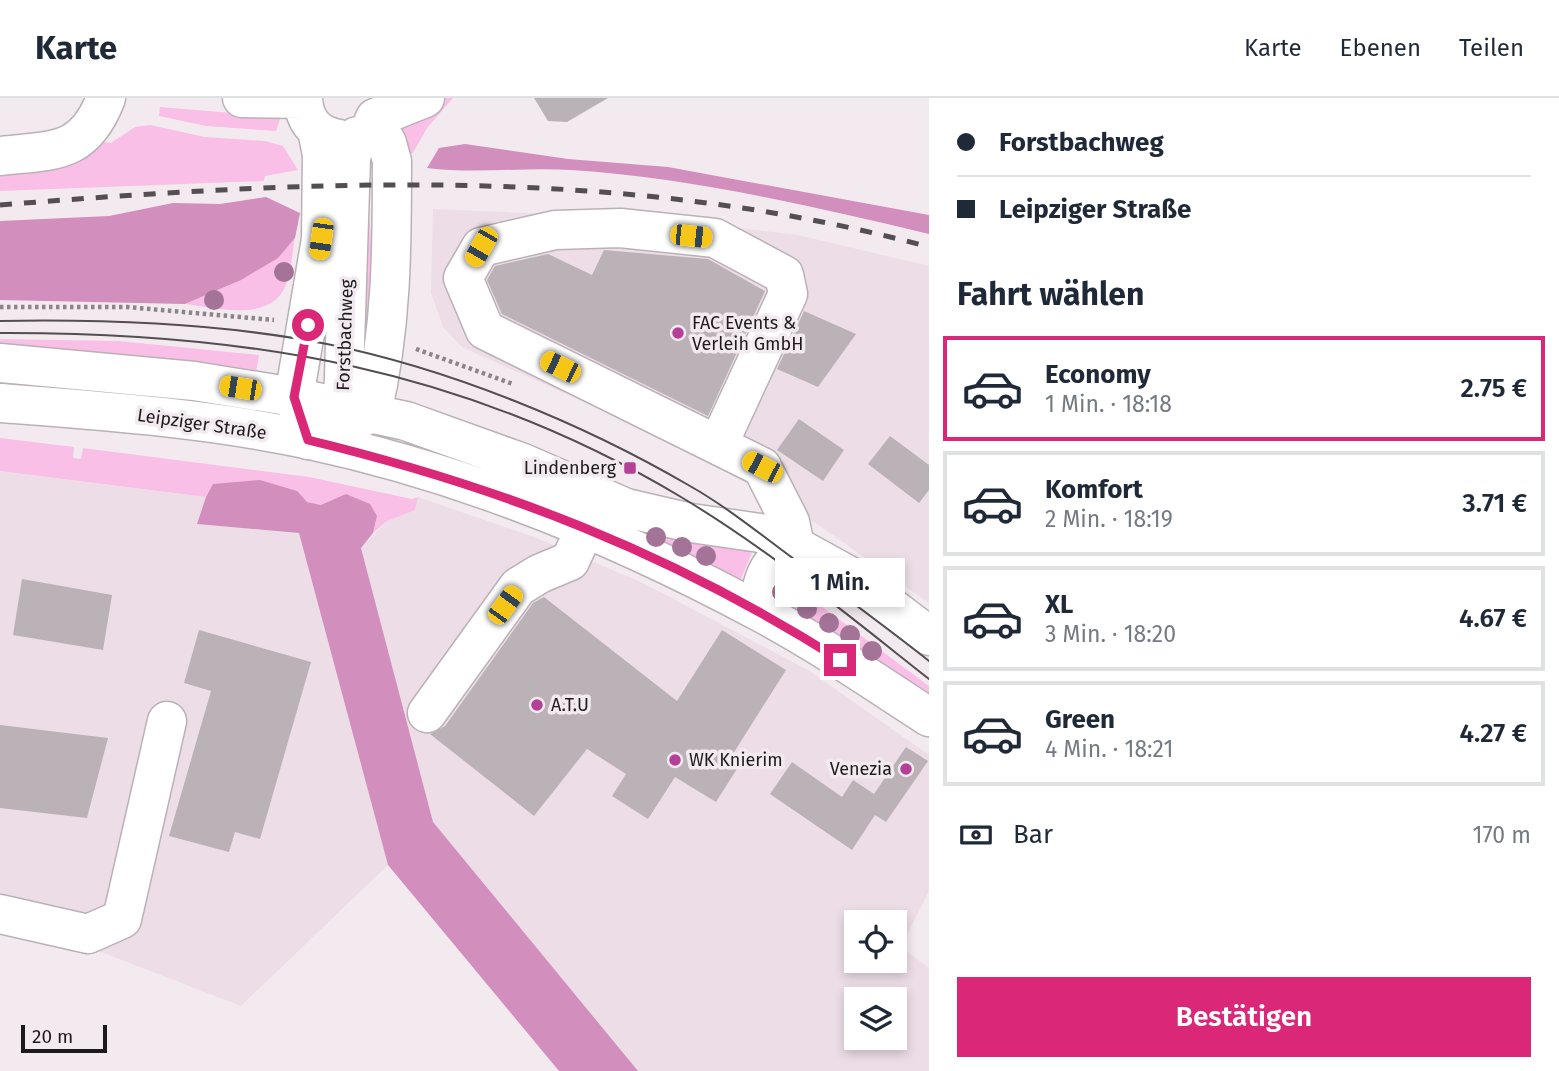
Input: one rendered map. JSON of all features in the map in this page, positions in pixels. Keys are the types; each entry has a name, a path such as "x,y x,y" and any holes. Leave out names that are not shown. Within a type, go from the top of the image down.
{"main road":[{"path":"0,156 49,150 76,143 97,123 106,98"},
{"path":"242,98 308,109 337,139 371,118 425,98"},
{"name":"Forstbachweg","path":"308,109 322,167 321,239 294,397 338,420 351,158 371,118"},
{"path":"338,420 387,342 392,288 391,161 387,144 371,118"},
{"path":"718,445 788,294 784,275 715,239 620,228 555,230 481,247 463,278 485,330 762,467 790,522 795,546 784,552 765,573 759,589 760,612"},
{"path":"0,363 194,381 294,397"},
{"name":"Leipziger Straße","path":"0,402 129,414 406,421 523,463 626,508 691,523 760,534 795,546 853,578 929,636"},
{"name":"Leipziger Straße","path":"338,420 486,488 586,527 760,612 929,717"},
{"path":"427,713 518,587 539,574 570,561 586,527"},
{"path":"0,914 88,934 122,919 167,721"}],"path":[{"path":"0,307 127,307 274,320"},
{"path":"387,342 438,355 523,388"}],"shaded area":[{"path":"445,98 453,98 427,128 413,153 405,153 398,124"},
{"path":"160,107 280,119 276,131 206,126 159,116"},
{"path":"150,125 205,137 265,141 283,146 298,170 265,176 264,181 0,191 0,172 79,159 104,142 111,143 135,127"},
{"path":"465,144 568,159 668,167 929,215 929,234 796,204 662,179 571,170 427,168 439,148"},
{"path":"266,197 300,213 295,238 278,258 241,280 185,304 0,300 0,221 109,216 173,203 220,204"},
{"path":"362,198 370,224 375,329 355,325"},
{"path":"433,209 666,219 798,235 929,266 929,603 817,524 675,443 462,347 443,327 431,293"},
{"path":"295,238 288,279 283,291 264,307 237,310 185,304 258,270"},
{"path":"0,339 119,341 259,355 255,378 0,353"},
{"path":"0,438 74,447 73,458 81,459 83,448 309,477 412,499 418,497 415,510 387,521 373,533 377,516 214,484 206,497 0,471"},
{"path":"406,442 752,553 739,583 403,454"},
{"path":"0,471 206,497 197,524 299,533 388,865 241,1006 0,913"},
{"path":"260,480 297,491 307,502 321,505 346,494 370,504 377,516 373,533 361,548 433,822 638,1071 559,1071 388,865 299,533 197,524 213,484"},
{"path":"418,497 534,537 641,582 808,670 929,755 929,891 907,935 907,910 844,910 844,973 907,973 907,952 929,968 929,1071 638,1071 433,822 361,548 387,521 414,510"},
{"path":"778,574 929,686 929,692 778,604"}],"building":[{"path":"534,98 608,98 567,122 548,121"},
{"path":"604,250 708,259 765,291 708,416 502,314 487,280 495,266 548,254 592,275"},
{"path":"804,311 856,334 818,387 777,369"},
{"path":"799,419 844,450 823,481 777,450"},
{"path":"890,436 929,465 929,490 919,503 868,464"},
{"path":"22,579 112,595 103,650 13,635"},
{"path":"544,597 677,701 722,630 786,670 731,757 740,764 716,802 675,777 648,819 612,796 626,774 587,749 534,816 430,734 445,726 533,603"},
{"path":"199,630 311,662 260,839 235,832 229,852 169,836 211,691 184,683"},
{"path":"0,725 108,738 87,818 0,808"},
{"path":"906,747 928,761 886,822 875,815 852,850 770,794 792,762 842,797 853,780 874,794"}],"tram line":[{"path":"0,321 123,322 246,331 327,344 467,383 605,441 704,494 929,661"},
{"path":"0,333 92,334 268,350 352,366 436,388 518,417 600,453 713,517 808,584 929,679"}],"railway":[{"path":"0,205 234,189 350,185 583,191 699,202 814,220 929,247"}],"place":[{"name":"FAC Events & Verleih GmbH","path":"678,333"},
{"name":"Lindenberg","path":"630,468"},
{"name":"A.T.U","path":"537,705"},
{"name":"WK Knierim","path":"675,760"},
{"name":"Venezia","path":"906,769"}],"route":[{"path":"308,325 294,397 308,440 486,488 586,527 656,558 760,612 840,660"}]}
